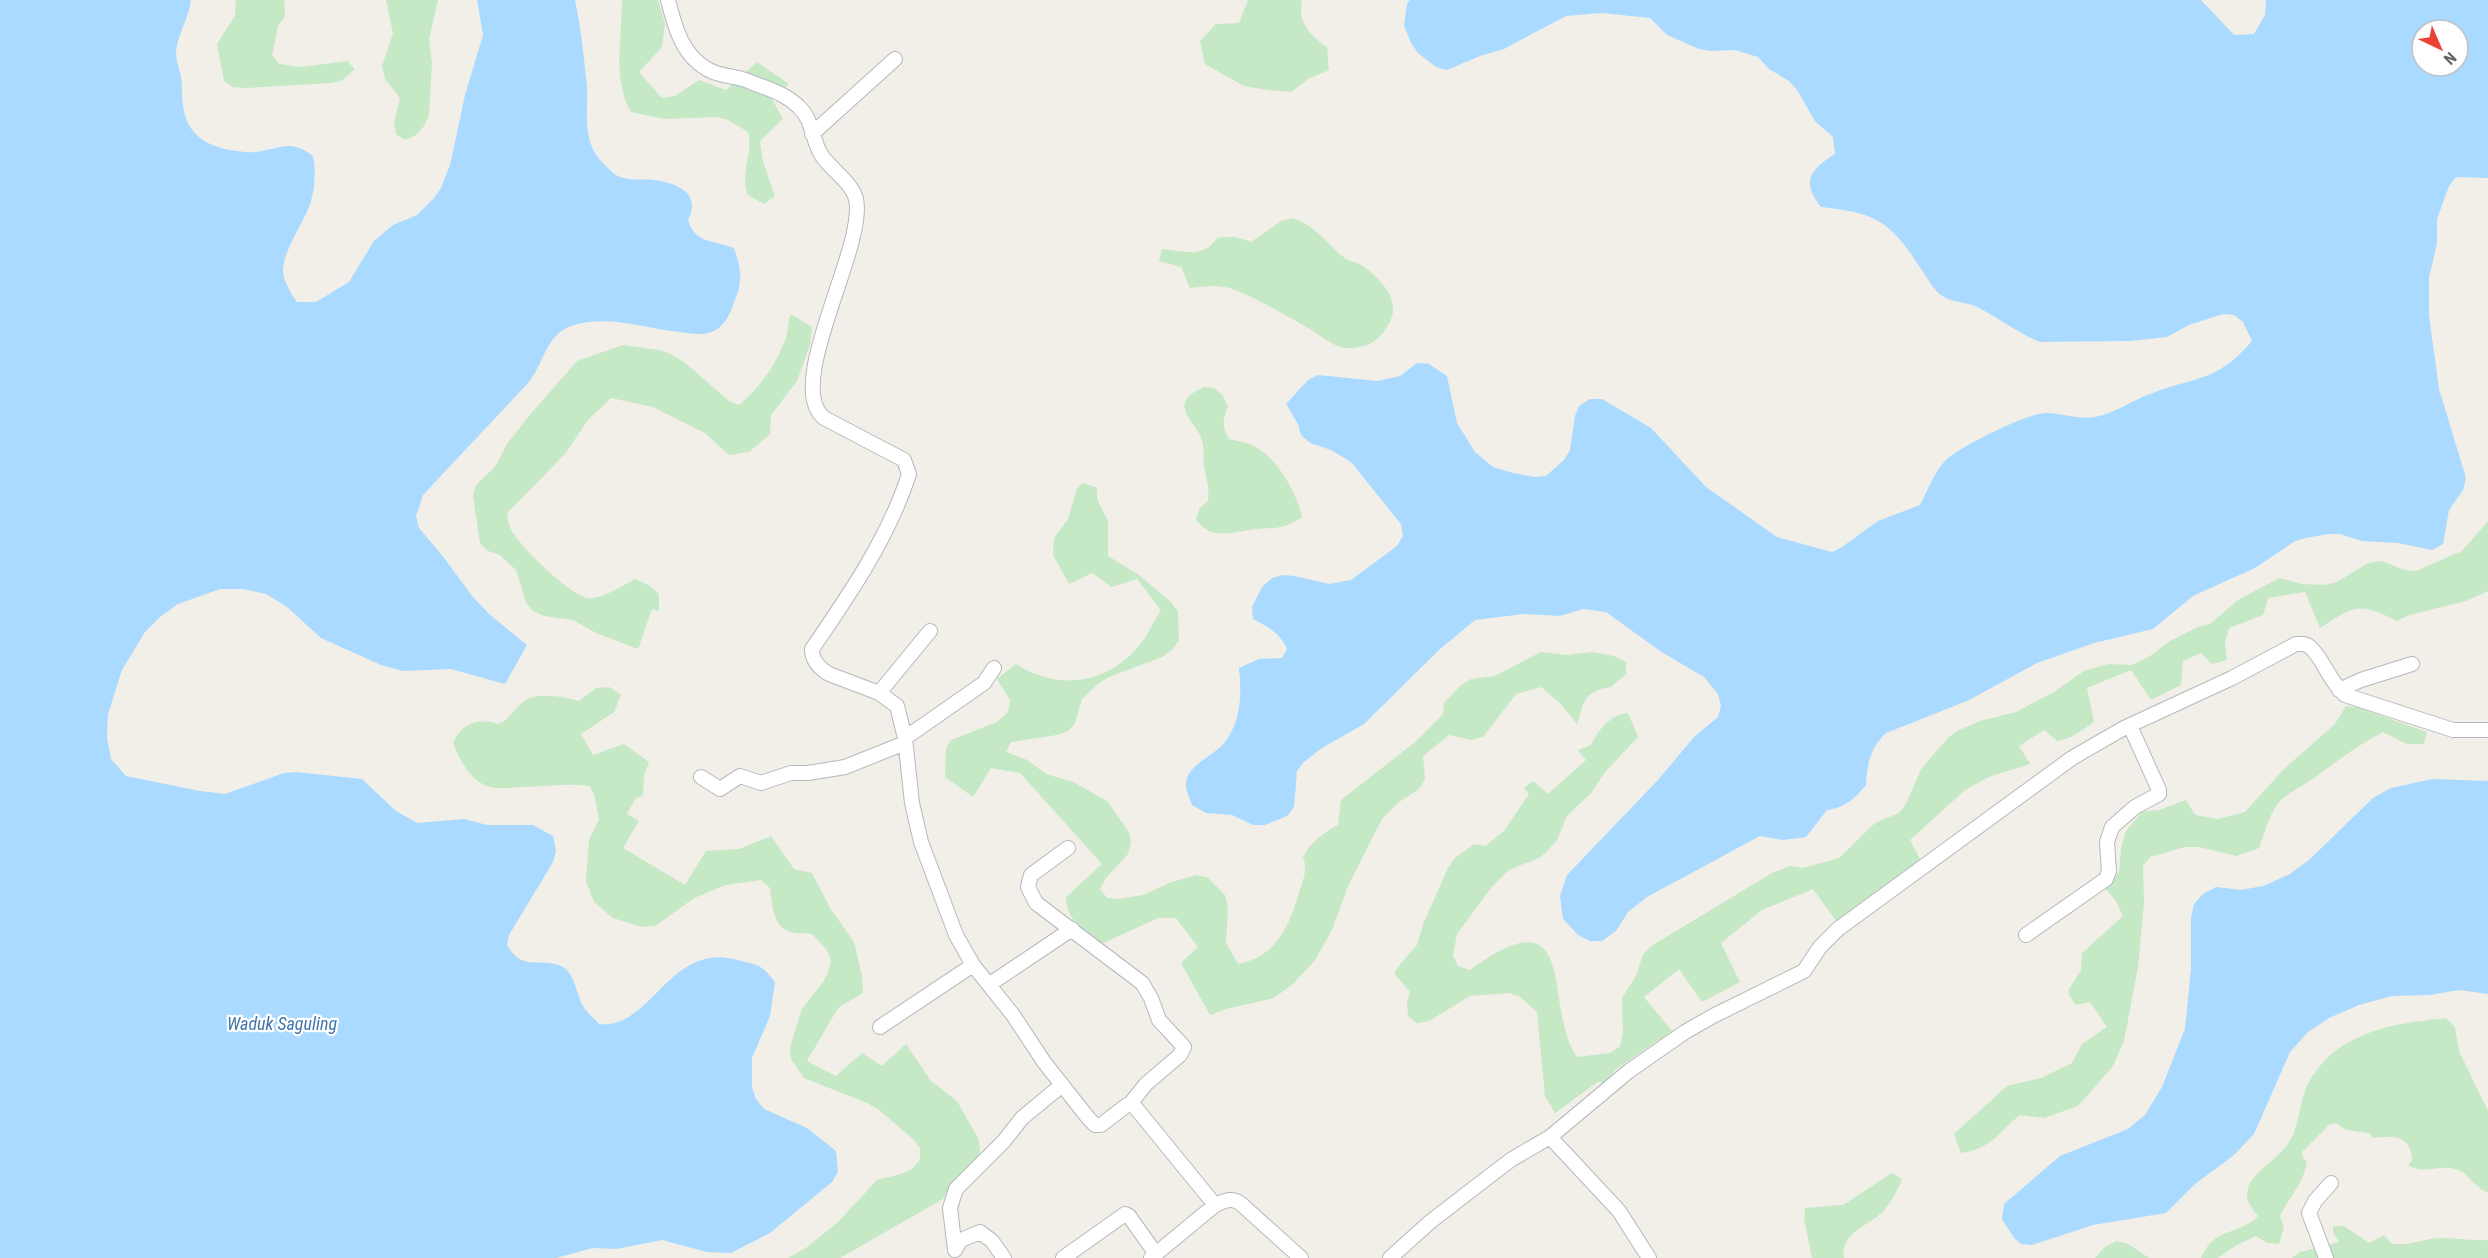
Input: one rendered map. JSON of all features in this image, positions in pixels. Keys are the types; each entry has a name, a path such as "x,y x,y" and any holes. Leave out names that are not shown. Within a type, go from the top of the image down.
{"street":[{"path":"668,0 679,36 698,63 711,71 742,79 785,96 801,108 808,117 812,134 822,156 854,193 857,210 846,258 816,360 813,390 817,411 824,418 904,460 909,474 885,529 860,574 812,649 812,655 815,662 829,674 879,693 897,706 905,740 912,803 921,842 956,935 973,965 990,984 1062,1085 1089,1119 1097,1125 1130,1104 1146,1084 1180,1054 1184,1047 1159,1020 1151,998 1142,983 1036,903 1028,887 1031,875 1068,849"},
{"path":"812,134 895,58"},
{"path":"879,693 930,631"},
{"path":"1390,1258 1430,1222 1487,1178 1512,1159 1550,1137 1629,1071 1684,1032 1804,971 1824,942 1838,929 2072,758 2130,726 2232,678 2296,644 2305,644 2312,649 2339,690 2345,695 2453,730 2488,730"},
{"path":"2339,690 2361,680 2412,664"},
{"path":"701,777 720,789 740,776 761,783 791,773 808,773 853,765 905,740 984,683 994,668"},
{"path":"2026,935 2106,879 2109,871 2107,842 2112,827 2135,807 2159,794 2130,726"},
{"path":"990,984 1072,929"},
{"path":"880,1027 973,965"},
{"path":"955,1254 950,1208 956,1189 1004,1141 1022,1118 1062,1085"},
{"path":"1130,1104 1139,1109 1190,1177 1215,1205"},
{"path":"1550,1137 1614,1206 1649,1258"},
{"path":"2326,1258 2309,1213 2315,1201 2331,1183"},
{"path":"1063,1258 1125,1214 1129,1216 1154,1256 1215,1205 1233,1199 1301,1258"},
{"path":"955,1254 961,1239 980,1232 992,1241 1004,1258"}],"green space":[{"path":"236,0 284,0 285,16 278,26 272,55 279,64 301,67 347,61 355,69 341,81 329,83 233,87 224,81 217,44 235,16"},
{"path":"386,0 438,0 429,39 432,64 429,115 424,126 416,135 405,140 396,134 394,122 400,98 385,79 382,66 393,33"},
{"path":"622,0 658,0 665,23 662,47 639,72 662,98 675,96 699,80 726,90 757,62 789,84 772,99 783,119 760,141 763,162 775,196 764,204 748,195 745,179 749,148 748,132 728,120 716,117 664,119 631,112 625,99 620,72"},
{"path":"1248,0 1302,0 1303,21 1310,33 1327,47 1329,70 1308,79 1291,92 1244,86 1205,64 1200,41 1216,24 1239,23"},
{"path":"1292,218 1315,230 1346,259 1371,272 1387,290 1392,303 1392,317 1375,341 1355,348 1336,345 1254,298 1235,290 1218,286 1190,288 1181,267 1159,261 1162,249 1200,251 1212,245 1217,238 1222,237 1234,237 1251,242 1281,221"},
{"path":"791,314 812,327 810,345 797,381 771,415 770,434 749,452 729,455 705,433 653,407 611,398 588,420 565,454 507,513 510,527 522,545 557,579 580,595 588,598 599,597 635,579 650,586 659,594 659,611 652,609 638,649 596,633 573,620 544,616 533,611 526,602 516,570 500,555 488,551 480,543 473,496 476,485 495,467 507,444 529,416 577,361 623,345 671,354 684,362 729,401 739,405 761,383 773,366 786,338"},
{"path":"1204,387 1215,388 1223,396 1228,407 1224,423 1229,439 1252,445 1270,458 1290,486 1302,517 1281,527 1224,534 1209,531 1196,520 1199,509 1208,501 1208,491 1203,444 1184,407 1186,400 1192,394"},
{"path":"1083,483 1097,488 1097,499 1108,521 1108,556 1139,575 1172,603 1178,612 1179,640 1172,650 1162,657 1099,683 1082,699 1075,723 1068,731 1057,735 1011,742 1006,752 1027,760 1046,774 1073,782 1107,801 1129,832 1131,843 1128,854 1105,879 1100,889 1107,898 1119,899 1143,895 1172,882 1197,875 1208,878 1225,895 1228,907 1226,943 1238,964 1262,955 1279,939 1291,917 1303,879 1305,866 1303,857 1318,838 1338,825 1341,800 1414,743 1443,714 1444,703 1461,685 1471,679 1495,676 1541,652 1567,655 1591,652 1614,656 1626,662 1626,674 1611,687 1600,689 1589,695 1583,704 1577,724 1560,703 1541,687 1516,694 1483,737 1472,740 1449,735 1423,756 1425,779 1419,789 1399,802 1382,819 1348,886 1332,930 1315,960 1293,984 1274,998 1210,1015 1181,963 1198,947 1176,918 1158,918 1101,944 1077,925 1069,912 1066,897 1102,864 1020,773 991,768 973,797 945,777 946,748 951,740 997,722 1008,712 1010,700 997,679 1016,664 1032,673 1049,678 1083,679 1099,675 1115,667 1129,656 1142,642 1161,610 1137,579 1112,587 1092,573 1069,584 1053,555 1054,538 1068,519 1077,489"},
{"path":"2488,521 2488,591 2466,601 2409,615 2397,621 2374,611 2357,609 2341,615 2320,628 2305,592 2268,598 2263,615 2229,628 2225,643 2227,660 2212,664 2201,653 2183,661 2181,685 2151,700 2131,670 2087,688 2094,722 2072,736 2057,741 2044,730 2019,746 2030,764 1989,777 1965,790 1910,840 1920,859 1836,921 1813,889 1762,910 1721,943 1740,982 1702,1002 1679,969 1644,997 1672,1031 1616,1069 1603,1084 1599,1081 1555,1113 1545,1096 1537,1012 1520,997 1509,993 1470,996 1429,1021 1417,1023 1408,1016 1407,1003 1410,992 1394,973 1417,945 1424,922 1448,868 1455,858 1474,844 1485,846 1504,831 1529,794 1524,788 1533,781 1548,794 1586,760 1578,750 1591,745 1601,728 1622,714 1628,713 1638,737 1605,772 1592,792 1567,816 1557,840 1549,849 1541,857 1509,870 1491,888 1457,934 1453,956 1458,966 1470,970 1505,948 1529,942 1544,949 1552,965 1567,1036 1577,1057 1610,1053 1620,1046 1623,1034 1622,998 1636,976 1643,954 1653,945 1772,873 1790,866 1803,868 1839,858 1875,823 1899,813 1906,804 1921,769 1957,731 1980,721 2016,712 2054,692 2084,671 2108,664 2132,665 2150,656 2170,641 2198,627 2210,624 2238,600 2279,578 2302,584 2325,585 2337,582 2368,563 2382,561 2404,570 2416,571 2462,551"},
{"path":"609,687 621,695 614,712 581,734 593,755 624,744 649,762 644,776 643,795 635,799 627,814 639,821 623,848 685,885 706,851 739,849 771,836 794,869 812,873 830,908 854,942 862,976 863,993 838,1008 807,1061 836,1076 862,1053 882,1066 906,1044 931,1081 957,1101 979,1140 980,1153 953,1181 943,1199 840,1258 788,1258 806,1248 838,1222 877,1180 912,1169 920,1160 920,1148 913,1139 878,1109 804,1078 791,1059 790,1047 802,1009 828,972 831,960 827,950 812,934 793,933 783,928 774,912 770,888 761,880 726,885 694,898 655,926 642,927 613,918 594,902 586,881 589,840 599,820 595,797 590,786 501,788 487,786 470,774 453,743 456,736 471,724 491,722 498,724 506,720 528,699 550,696 579,701 596,688"},
{"path":"2346,706 2357,707 2427,732 2424,744 2407,744 2383,732 2365,742 2289,794 2277,805 2266,826 2259,848 2236,856 2199,847 2185,847 2150,857 2143,866 2144,903 2138,967 2124,1041 2113,1066 2078,1106 2044,1118 2020,1115 1987,1144 1961,1153 1954,1134 2007,1086 2041,1078 2072,1063 2082,1044 2107,1027 2090,1002 2076,1005 2069,995 2069,989 2081,970 2082,953 2123,916 2116,901 2105,888 2119,872 2121,848 2126,831 2142,812 2159,810 2186,800 2195,815 2218,819 2245,812 2284,769 2335,724"},
{"path":"2446,1018 2455,1027 2459,1051 2488,1111 2488,1192 2458,1170 2445,1168 2426,1170 2408,1165 2412,1161 2411,1152 2409,1146 2400,1139 2373,1138 2369,1133 2346,1130 2336,1123 2330,1124 2302,1152 2307,1162 2305,1170 2280,1216 2284,1227 2279,1244 2267,1243 2256,1236 2235,1246 2218,1258 2201,1258 2211,1242 2253,1221 2258,1216 2248,1200 2250,1182 2292,1138 2306,1088 2315,1072 2328,1057 2351,1041 2377,1030"},
{"path":"1892,1173 1902,1179 1895,1195 1879,1215 1847,1241 1844,1258 1812,1258 1804,1219 1805,1208 1843,1205"},
{"path":"2333,1226 2344,1226 2369,1243 2384,1235 2392,1244 2440,1238 2488,1240 2488,1258 2292,1258 2300,1252 2339,1242 2333,1232"},
{"path":"2116,1241 2128,1244 2149,1258 2095,1258 2105,1247"}],"water":[{"name":"Waduk Saguling","path":"0,0 191,0 176,53 182,81 183,108 190,127 203,140 229,150 253,152 292,146 313,156 313,195 289,248 283,272 290,292 297,302 316,302 349,282 374,241 393,225 417,215 441,188 450,165 465,95 483,35 477,0 575,0 587,87 588,132 595,154 617,176 660,181 682,189 687,193 692,205 688,220 695,233 706,240 734,248 739,264 740,283 730,314 719,328 707,333 695,334 597,321 571,326 562,331 550,343 528,383 423,495 416,516 419,528 472,596 489,614 527,645 505,684 451,669 403,671 381,665 321,638 287,607 266,594 243,589 220,589 178,604 145,632 122,670 108,714 107,737 111,759 126,776 225,794 284,773 296,772 362,779 396,811 417,823 464,819 487,825 533,825 553,836 556,851 553,862 509,935 507,945 513,953 525,961 553,964 566,969 586,1011 599,1024 617,1022 633,1014 677,973 694,963 714,958 737,960 762,968 775,982 770,1016 752,1058 752,1087 756,1099 764,1109 807,1128 836,1151 838,1172 832,1182 770,1233 731,1253 707,1252 662,1240 616,1249 593,1248 556,1258 0,1258"},
{"path":"1410,0 2201,0 2234,35 2254,34 2265,15 2266,0 2488,0 2488,178 2456,177 2449,186 2437,219 2437,243 2429,278 2429,315 2439,389 2466,478 2463,490 2449,510 2443,544 2432,550 2398,543 2362,541 2340,534 2328,534 2295,541 2255,568 2193,596 2153,629 2094,643 2037,663 1967,701 1886,733 1876,744 1870,757 1866,785 1849,802 1827,810 1806,837 1783,840 1760,836 1647,897 1628,912 1616,931 1602,941 1590,941 1578,935 1563,919 1560,896 1567,875 1658,780 1694,737 1718,717 1721,706 1718,694 1704,677 1660,651 1606,612 1583,609 1560,616 1524,614 1475,620 1439,650 1364,724 1322,748 1304,762 1297,771 1294,807 1287,816 1265,825 1253,825 1232,815 1206,813 1192,805 1186,783 1191,771 1220,748 1230,735 1239,707 1239,668 1259,659 1282,658 1287,649 1277,635 1253,619 1252,607 1262,587 1272,578 1283,575 1329,584 1351,580 1397,546 1403,536 1401,524 1351,462 1331,450 1310,443 1301,435 1298,424 1286,404 1308,380 1318,375 1377,381 1400,376 1417,363 1429,364 1447,376 1457,423 1475,452 1493,467 1535,477 1546,476 1564,460 1570,450 1575,416 1579,406 1590,399 1602,399 1651,428 1706,487 1777,537 1832,552 1878,521 1920,505 1944,462 1962,448 1993,432 2046,413 2089,418 2109,413 2150,394 2216,371 2239,355 2252,341 2243,322 2234,315 2223,314 2189,325 2167,337 2130,341 2040,342 1975,306 1944,297 1934,288 1891,230 1880,222 1856,212 1821,207 1811,190 1811,176 1820,165 1835,154 1833,137 1815,121 1797,90 1789,81 1769,69 1758,57 1735,50 1699,49 1667,35 1650,18 1602,13 1566,16 1504,49 1447,70 1436,67 1418,53 1404,26 1407,4"},
{"path":"2432,779 2488,781 2488,994 2459,990 2430,995 2392,996 2359,1005 2329,1018 2308,1032 2290,1052 2254,1134 2234,1155 2195,1184 2166,1213 2093,1225 2032,1245 2021,1244 2014,1238 2002,1219 2004,1204 2060,1156 2128,1129 2145,1115 2162,1087 2185,1029 2191,969 2191,917 2194,904 2203,894 2216,887 2241,890 2263,886 2290,874 2309,860 2373,798 2391,788"}]}
